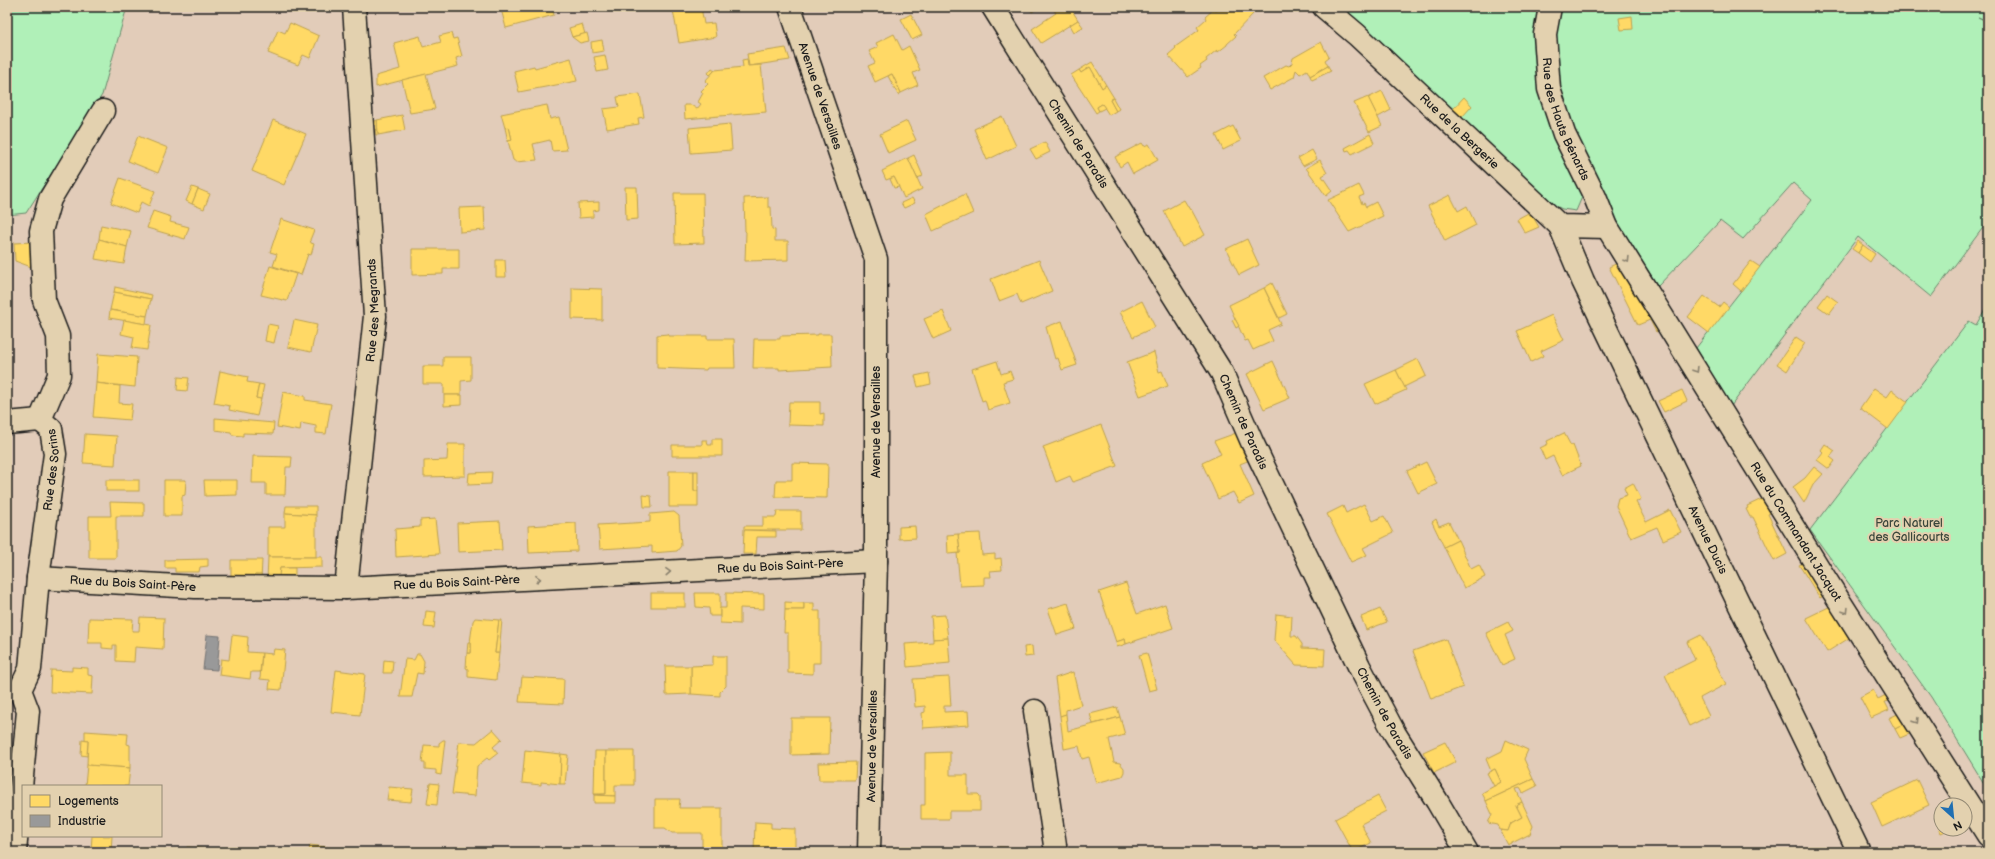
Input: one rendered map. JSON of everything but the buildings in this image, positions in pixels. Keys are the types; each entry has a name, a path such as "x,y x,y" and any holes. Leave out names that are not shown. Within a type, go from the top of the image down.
{"street":[{"name":"Rue des Megrands","path":"346,588 375,316 354,7"},
{"name":"Avenue de Versailles","path":"790,7 876,259 876,561 869,852"},
{"name":"Chemin de Paradis","path":"993,7 1222,373 1252,442 1359,666 1394,734 1437,800 1467,852"},
{"name":"Rue de la Bergerie","path":"1324,7 1357,34 1560,226"},
{"name":"Rue des Hauts Bénards","path":"1550,7 1545,34 1549,89 1564,134 1595,197 1607,227"},
{"name":"Rue des Sorins","path":"15,852 28,711 14,688 30,669 38,578 55,454 51,429 40,420 59,376 58,336 44,300 41,231 50,198 102,111"},
{"path":"1560,226 1607,227"},
{"name":"Avenue Ducis","path":"1560,226 1584,281 1859,852"},
{"name":"Rue du Commandant Jacquot","path":"1607,227 1988,835"},
{"path":"7,423 40,420"},
{"name":"Rue du Bois Saint-Père","path":"38,578 195,587 346,588 876,561"},
{"path":"1035,711 1056,852"}],"green space":[{"path":"7,7 127,7 102,95 26,213 7,215"},
{"path":"1337,7 1988,7 1988,21 1978,17 1988,22 1988,221 1931,297 1858,237 1731,406 1696,348 1812,200 1793,183 1743,239 1720,221 1658,286 1588,175 1541,88 1582,197 1576,211 1562,209 1538,197"},
{"name":"Parc Naturel des Gallicourts","path":"1988,304 1988,790 1931,697 1810,530 1969,321 1976,325"}]}
